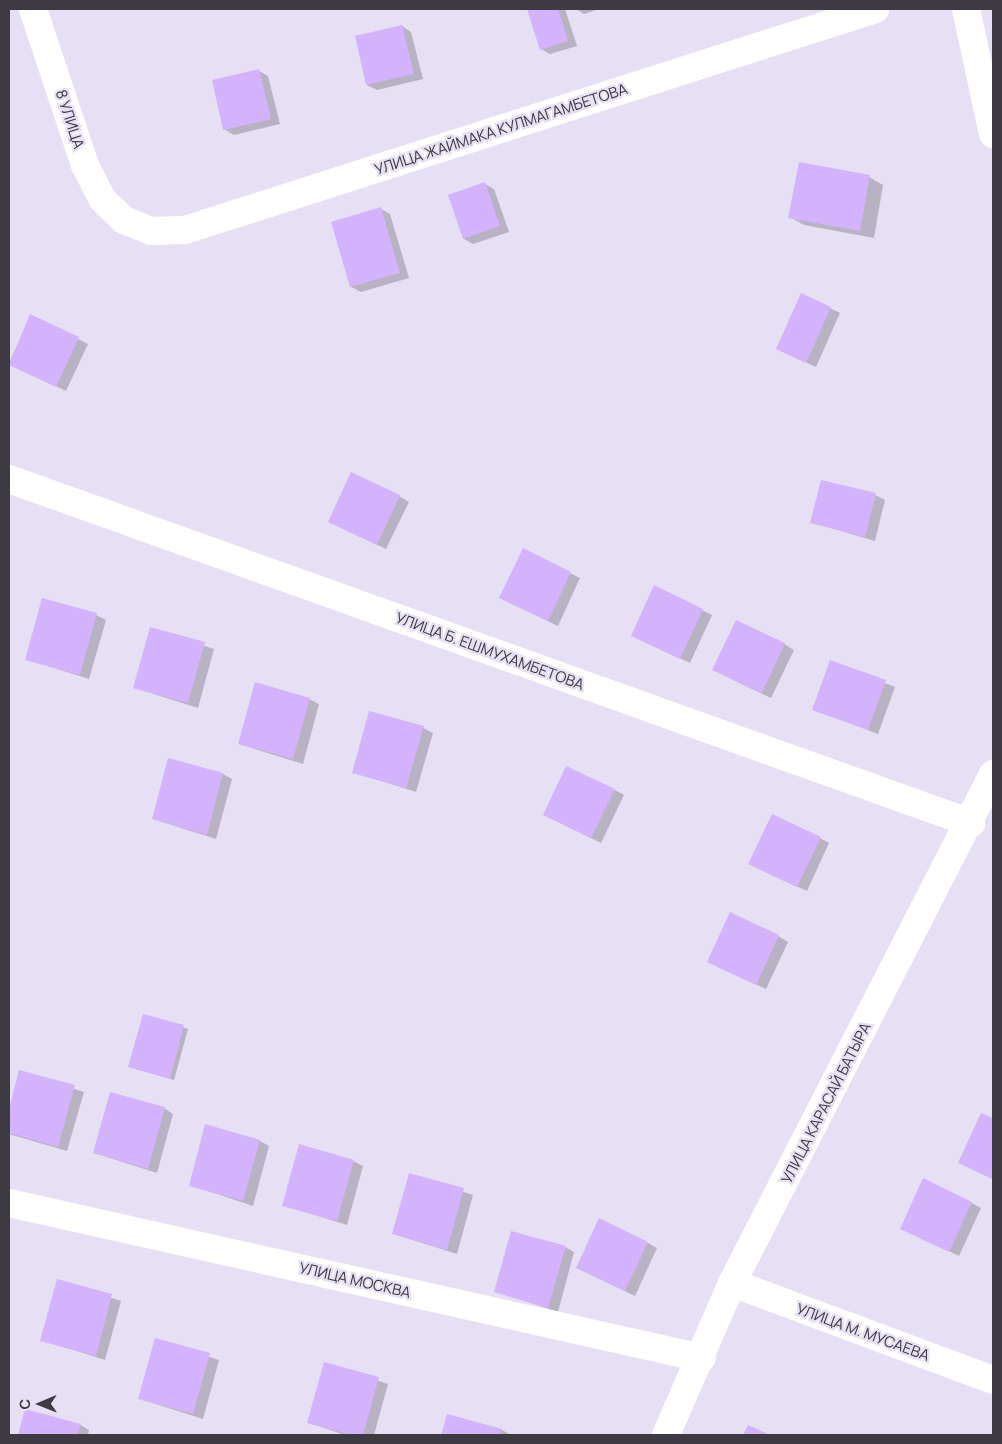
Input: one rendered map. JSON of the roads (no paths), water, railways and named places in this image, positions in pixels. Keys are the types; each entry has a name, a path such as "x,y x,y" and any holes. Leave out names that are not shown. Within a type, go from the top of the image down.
{"street":[{"name":"8 УЛИЦА","path":"33,9 85,165 103,200 124,220"},
{"name":"УЛИЦА ЖАЙМАКА КУЛМАГАМБЕТОВА","path":"124,220 151,230 185,230 842,14 876,9"},
{"path":"966,9 993,134"},
{"name":"УЛИЦА Б. ЕШМУХАМБЕТОВА","path":"9,479 971,823"},
{"name":"УЛИЦА КАРАСАЙ БАТЫРА","path":"666,1435 702,1358 732,1284 971,823 993,774"},
{"name":"УЛИЦА МОСКВА","path":"9,1203 702,1358"},
{"name":"УЛИЦА М. МУСАЕВА","path":"732,1284 993,1380"}]}
